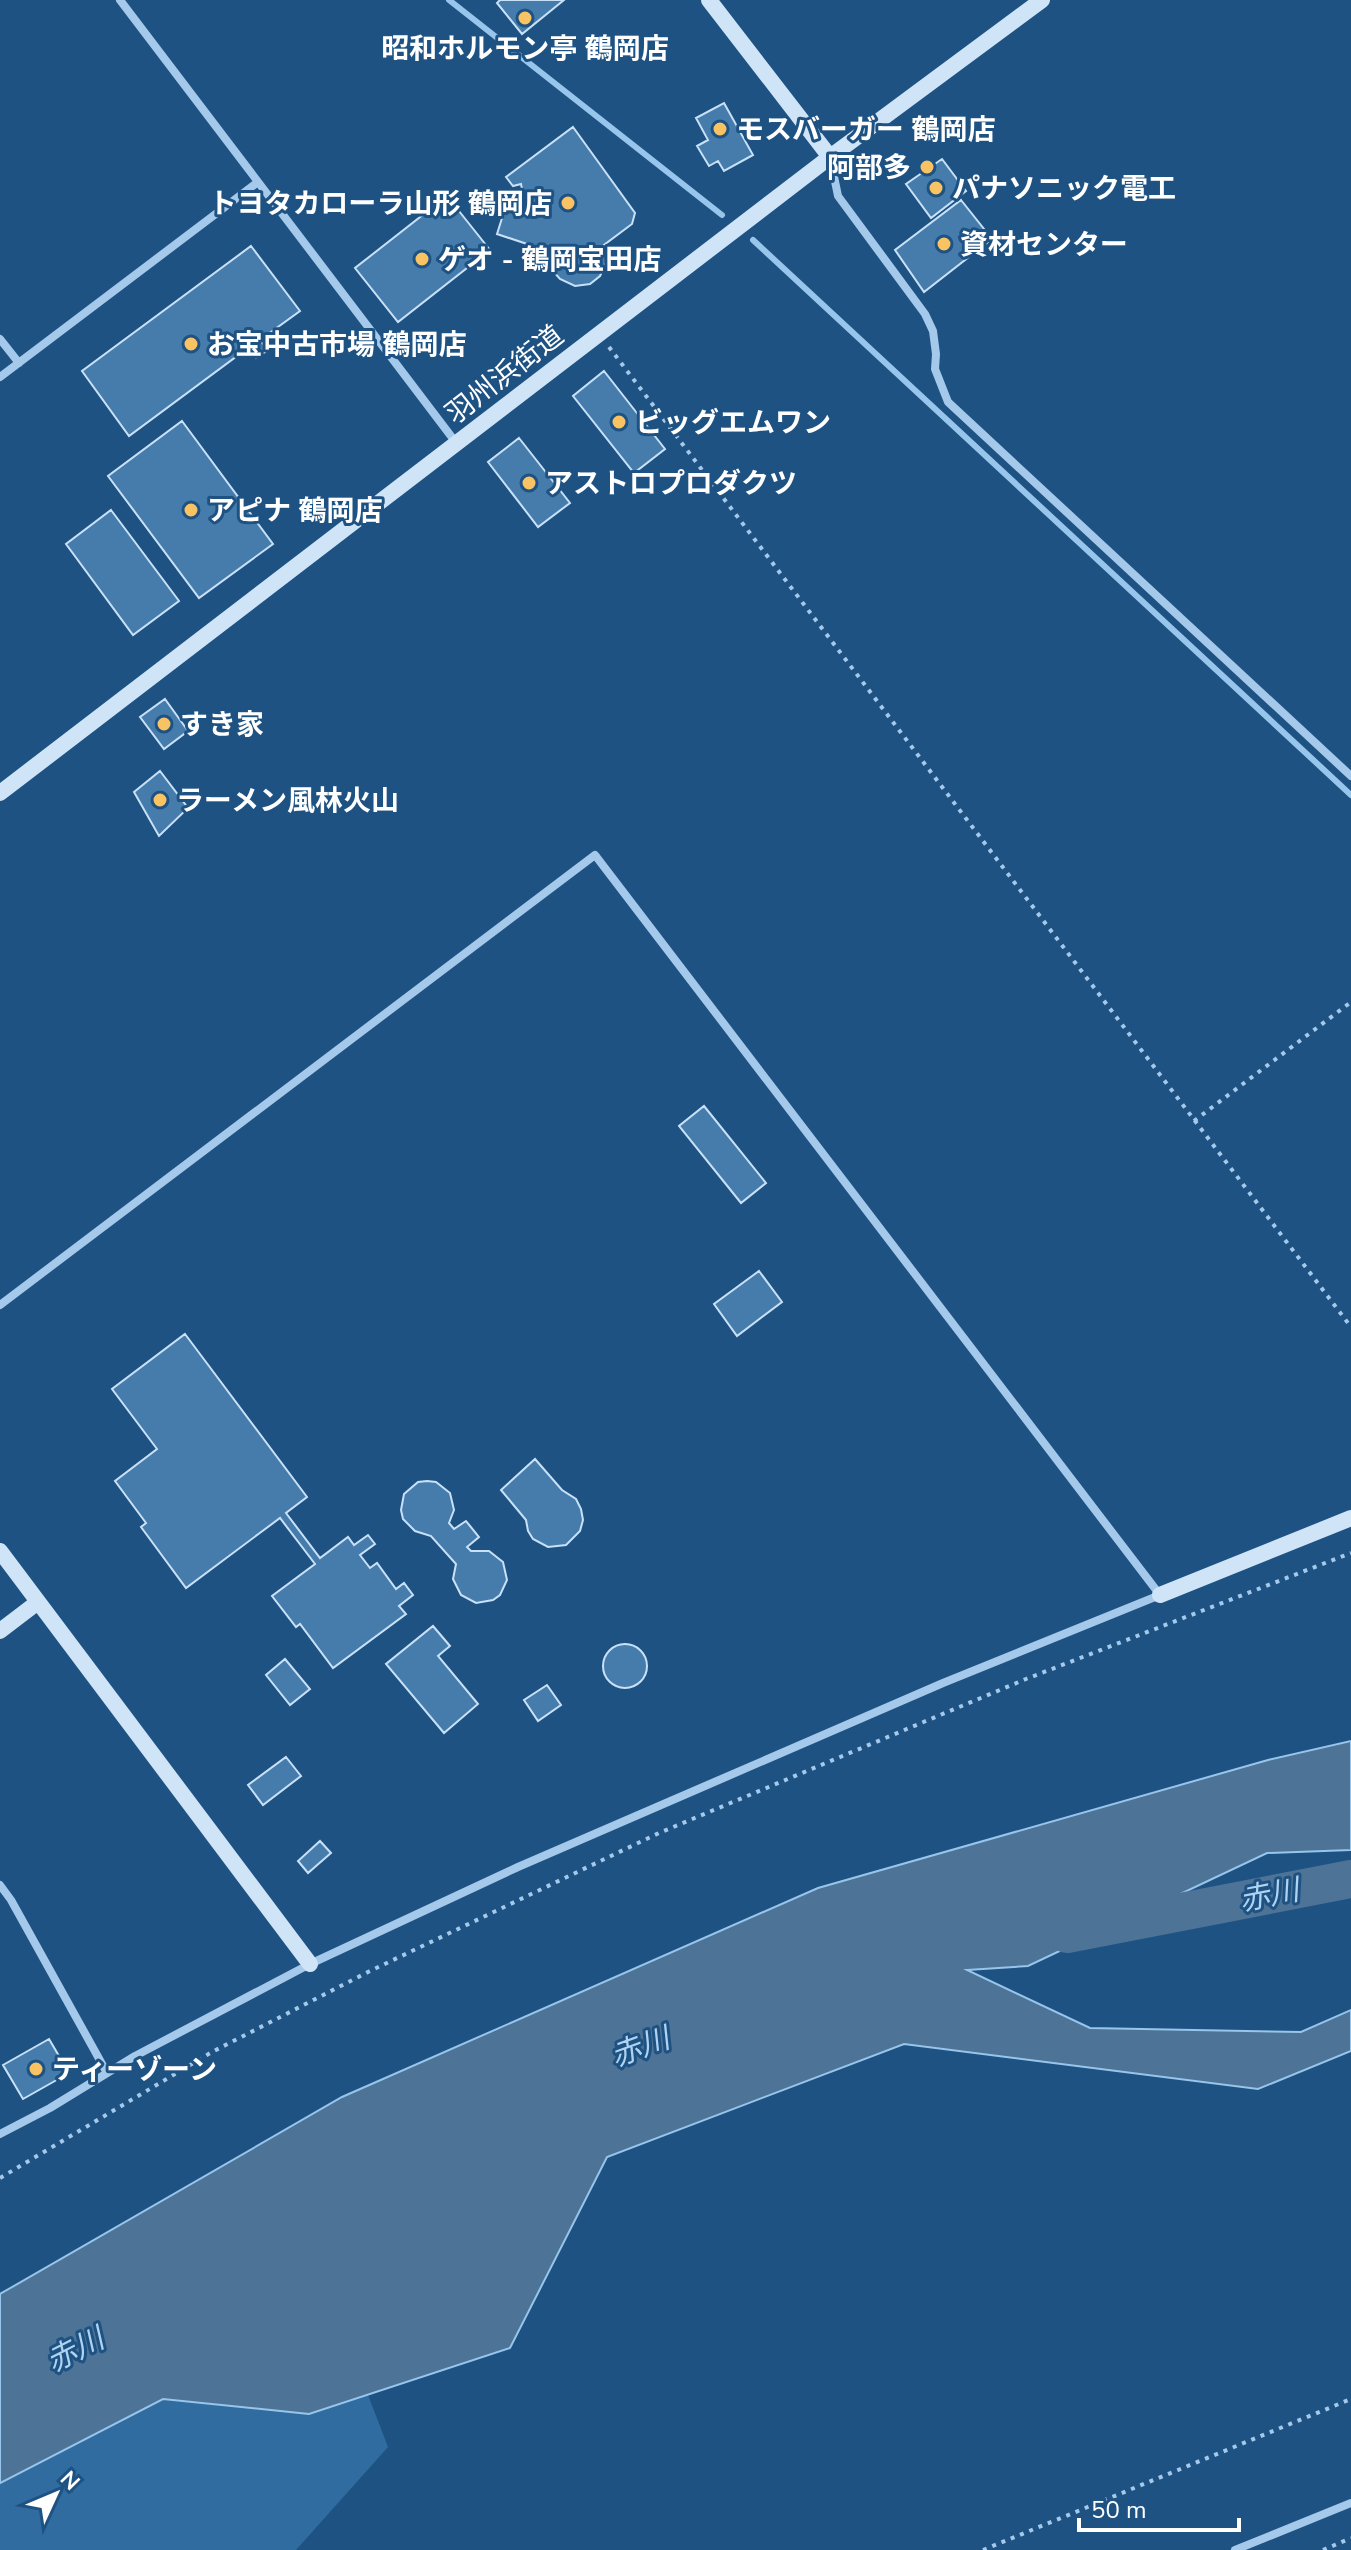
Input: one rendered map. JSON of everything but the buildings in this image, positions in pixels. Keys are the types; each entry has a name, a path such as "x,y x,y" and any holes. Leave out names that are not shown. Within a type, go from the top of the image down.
{"main road":[{"path":"709,0 830,157"},
{"name":"羽州浜街道","path":"0,793 830,157 1042,0"},
{"path":"1160,1595 1351,1518"},
{"path":"0,1551 310,1964"},
{"path":"0,1631 38,1602"}],"street":[{"path":"120,0 457,444"},
{"path":"830,157 838,196 925,314 933,331 935,369 948,402 1351,776"},
{"path":"0,377 258,182"},
{"path":"0,339 19,363"},
{"path":"0,1305 595,855 1160,1595 943,1683 518,1867 310,1964 0,2134"},
{"path":"0,1885 107,2073"},
{"path":"1235,2550 1351,2503"}],"path":[{"path":"599,334 1351,1327"},
{"path":"1194,1121 1351,1002"},
{"path":"0,2178 226,2044 368,1972 659,1833 1026,1679 1351,1553"},
{"path":"983,2550 1351,2399"},
{"path":"1323,2550 1351,2538"}],"shaded area":[{"path":"368,2395 388,2447 296,2550 0,2550 0,2483 163,2399 309,2414"}],"water":[{"path":"1351,1741 1351,1850 1267,1853 1028,1966 967,1970 1090,2028 1301,2032 1351,2010 1351,2051 1258,2089 904,2044 607,2157 510,2348 309,2414 163,2399 0,2483 0,2294 342,2097 818,1888 1268,1760"}],"waterway":[{"path":"449,0 722,215"},
{"path":"753,240 1351,795"},
{"name":"赤川","path":"1067,1934 1351,1879"}],"place":[{"name":"昭和ホルモン亭 鶴岡店","path":"525,18"},
{"name":"モスバーガー 鶴岡店","path":"720,129"},
{"name":"阿部多","path":"927,167"},
{"name":"パナソニック電工","path":"936,188"},
{"name":"トヨタカローラ山形 鶴岡店","path":"568,203"},
{"name":"資材センター","path":"944,244"},
{"name":"ゲオ - 鶴岡宝田店","path":"422,259"},
{"name":"お宝中古市場 鶴岡店","path":"191,344"},
{"name":"ビッグエムワン","path":"619,422"},
{"name":"アストロプロダクツ","path":"529,483"},
{"name":"アピナ 鶴岡店","path":"191,510"},
{"name":"すき家","path":"164,724"},
{"name":"ラーメン風林火山","path":"160,800"},
{"name":"ティーゾーン","path":"36,2069"}]}
